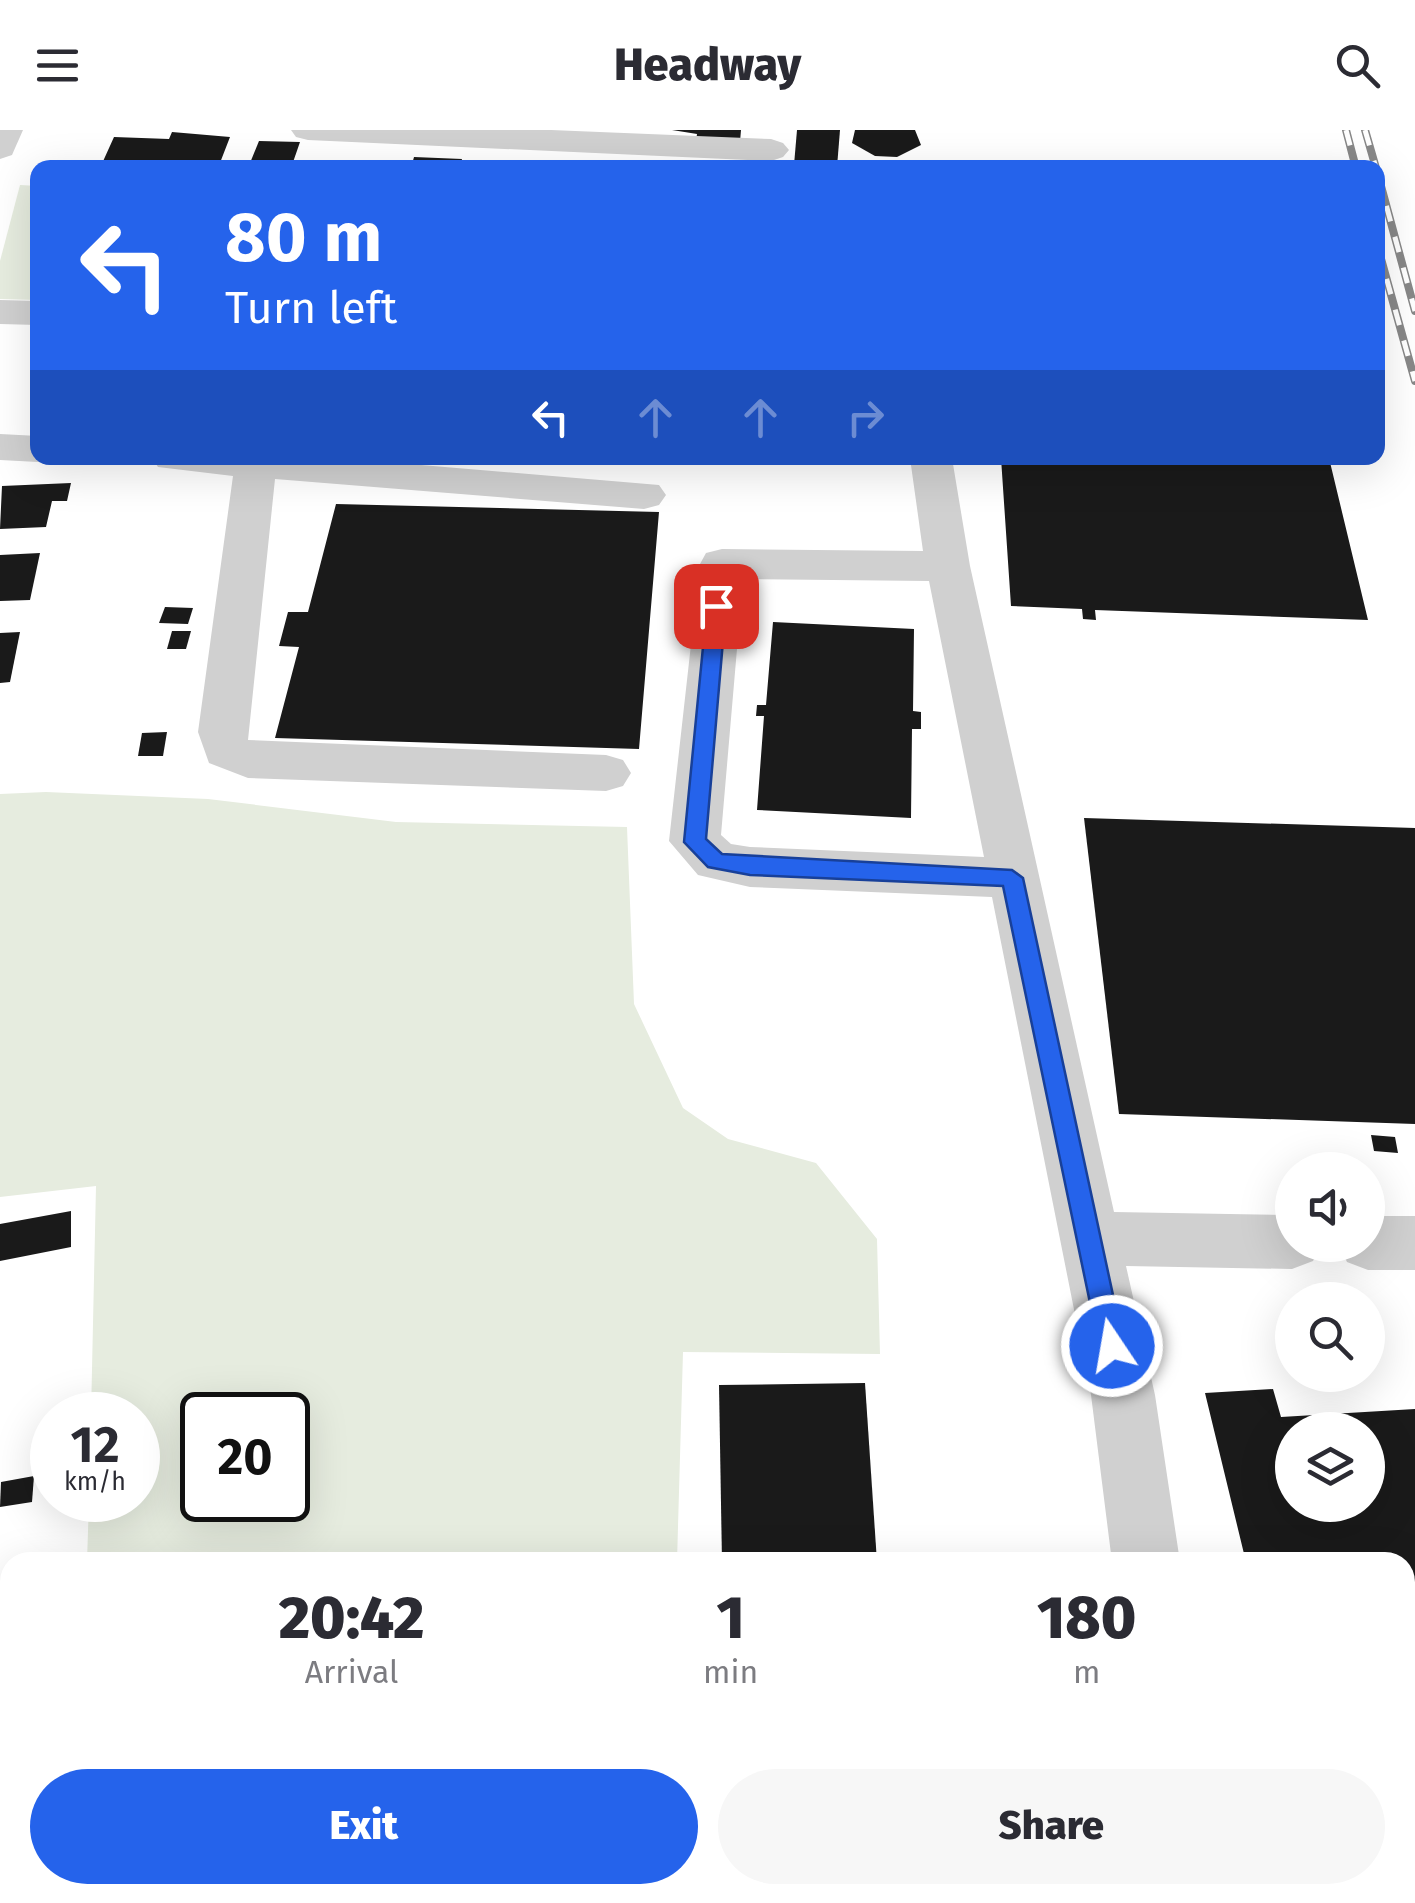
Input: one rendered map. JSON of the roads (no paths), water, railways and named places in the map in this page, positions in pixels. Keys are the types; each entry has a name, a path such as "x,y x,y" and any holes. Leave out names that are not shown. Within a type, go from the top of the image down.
{"street":[{"path":"0,148 6,130"},
{"path":"308,130 771,150"},
{"path":"0,312 30,313"},
{"path":"0,447 30,449"},
{"path":"256,465 222,732 226,750 248,760 606,772"},
{"path":"280,465 644,495"},
{"path":"932,465 948,566 1119,1382 1144,1552"},
{"path":"948,566 722,564 695,842 716,862 750,867 1012,878"},
{"path":"1090,1239 1275,1242"},
{"path":"1385,1243 1415,1244"}],"railway":[{"path":"1346,130 1354,160"},
{"path":"1365,130 1374,160"},
{"path":"1385,201 1415,311"},
{"path":"1385,273 1415,381"}]}
